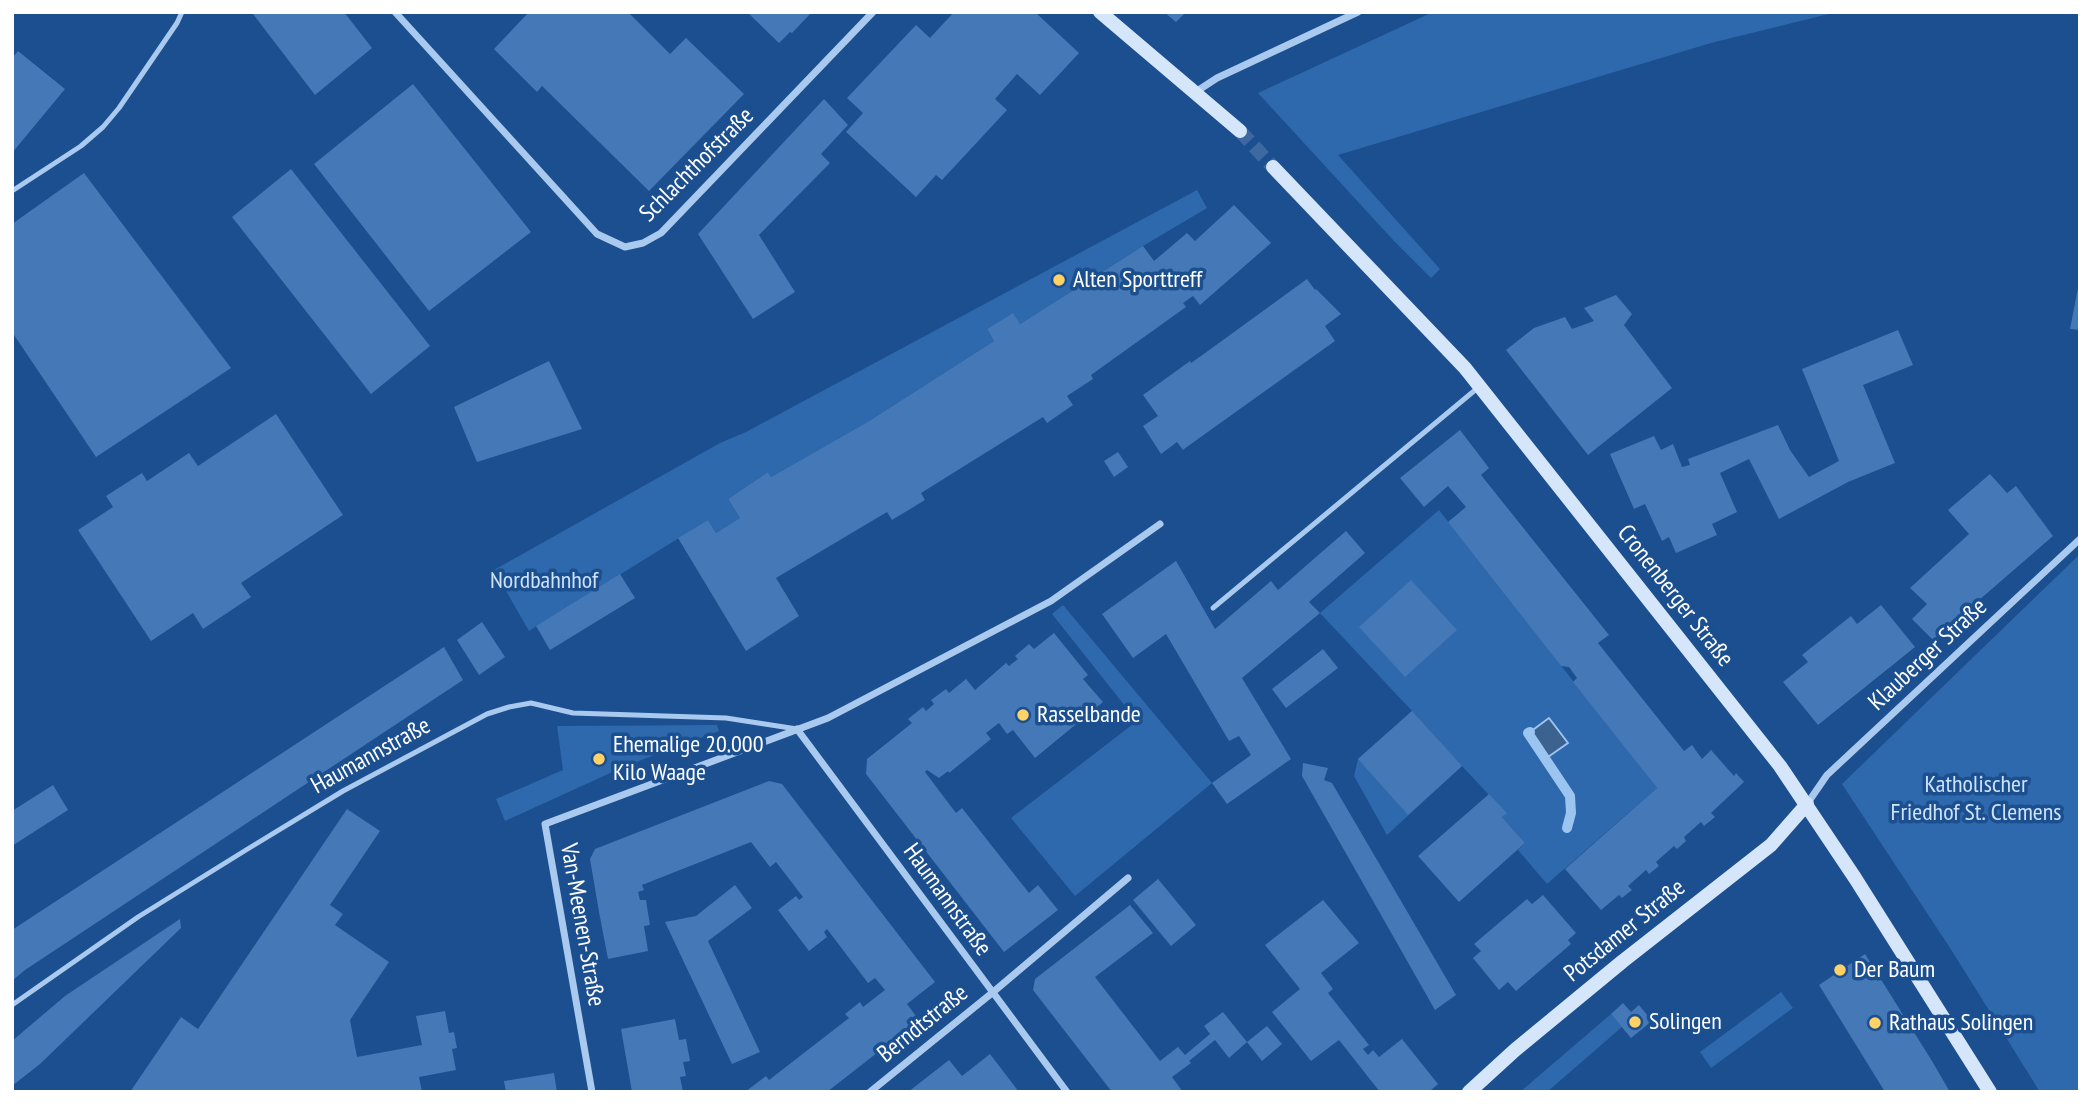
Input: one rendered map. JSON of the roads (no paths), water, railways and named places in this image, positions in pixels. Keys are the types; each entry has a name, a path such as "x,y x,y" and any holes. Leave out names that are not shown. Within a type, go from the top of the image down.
{"main road":[{"path":"1100,12 1240,131"},
{"name":"Cronenberger Straße","path":"1273,167 1414,313 1480,386 1780,766 1807,804 1990,1092"},
{"name":"Potsdamer Straße","path":"1469,1092 1515,1050 1623,961 1771,845 1807,804"}],"street":[{"name":"Schlachthofstraße","path":"395,12 597,234 625,247 643,243 661,233 873,12"},
{"path":"1194,93 1217,78 1359,12"},
{"name":"Haumannstraße","path":"1067,1092 797,729 828,718 1051,601 1160,524"},
{"name":"Klauberger Straße","path":"1807,804 1827,775 2080,539"},
{"name":"Van-Meenen-Straße","path":"592,1092 545,824 797,729"},
{"name":"Berndtstraße","path":"870,1092 1128,878"}],"lane":[{"path":"12,191 81,146 103,127 177,23 182,12"},
{"path":"1213,608 1480,386"},
{"name":"Haumannstraße","path":"12,1005 138,917 246,850 344,791 487,714 531,703 573,713 726,718 797,729"}],"waterway":[{"path":"1530,732 1528,733 1570,796 1571,813 1567,828"}],"tunnel":[{"path":"1240,131 1273,167"}],"place":[{"name":"Alten Sporttreff","path":"1059,280"},
{"name":"Rasselbande","path":"1023,715"},
{"name":"Ehemalige 20.000 Kilo Waage","path":"599,759"},
{"name":"Der Baum","path":"1840,970"},
{"name":"Solingen","path":"1635,1022"},
{"name":"Rathaus Solingen","path":"1875,1023"}],"park label":[{"name":"Nordbahnhof","path":"544,581"},
{"name":"Katholischer Friedhof St. Clemens","path":"1976,799"}]}
